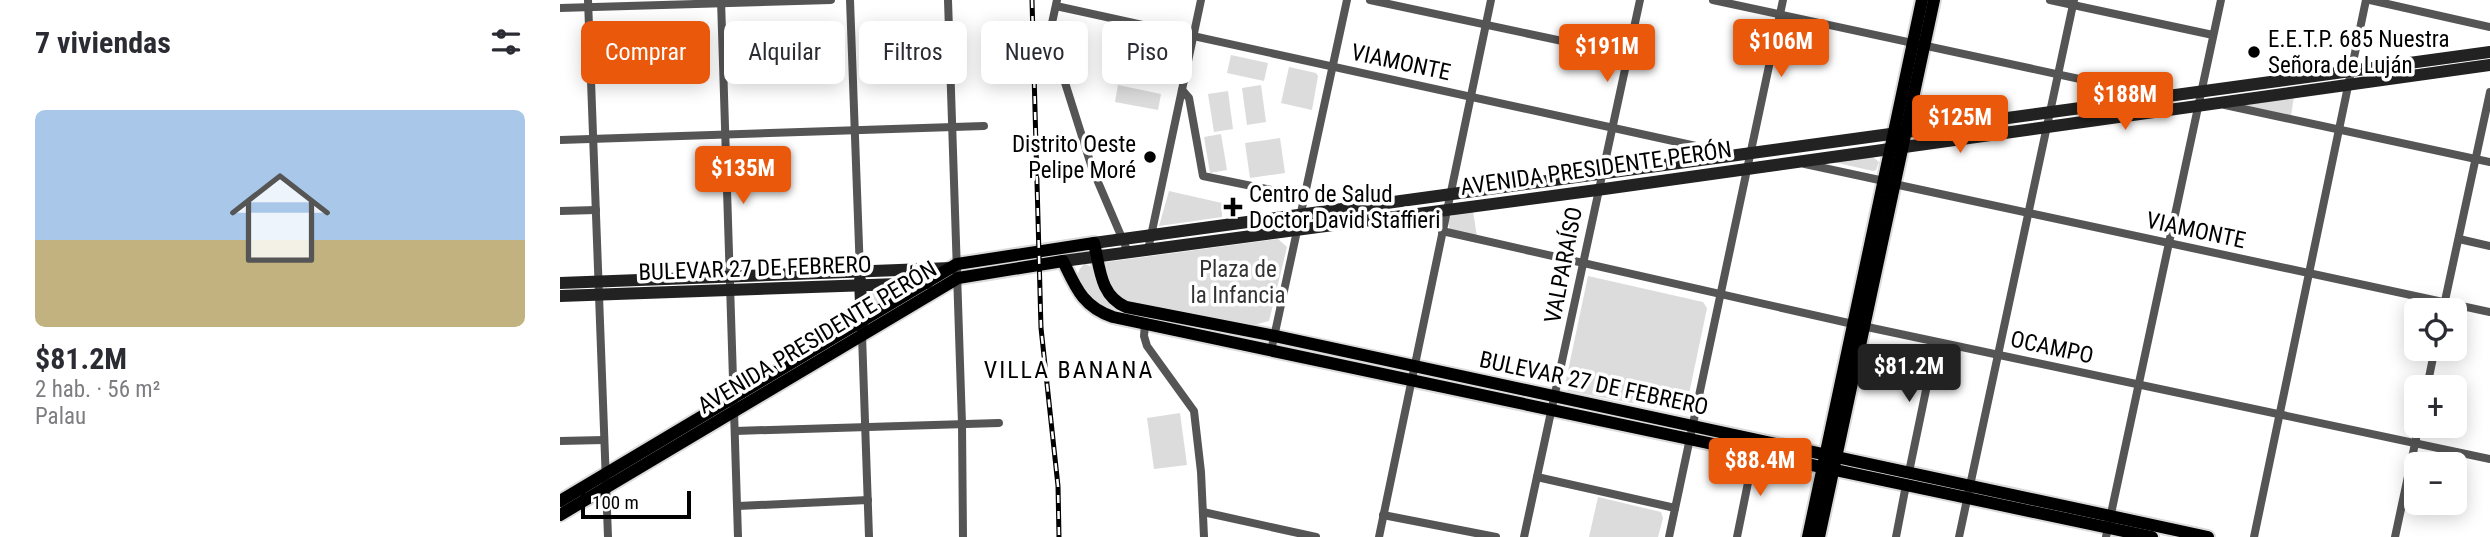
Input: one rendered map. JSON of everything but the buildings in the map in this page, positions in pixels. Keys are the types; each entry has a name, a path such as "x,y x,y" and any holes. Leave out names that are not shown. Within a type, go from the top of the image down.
{"main road":[{"path":"1919,44 1922,0"},
{"path":"1808,537 1829,462 1919,44 1934,0"},
{"name":"AVENIDA PRESIDENTE PERÓN","path":"560,501 862,335 954,273 1063,261 1122,239 2490,52"},
{"name":"AVENIDA PRESIDENTE PERÓN","path":"560,515 606,488 861,321 926,283 954,273 1096,250 1148,250 1597,190 2490,65"},
{"name":"BULEVAR 27 DE FEBRERO","path":"1096,250 1109,295 1126,307 1415,366 1554,403 1968,492 2152,537"},
{"name":"BULEVAR 27 DE FEBRERO","path":"1063,261 1086,303 1099,313 1412,380 1554,403"},
{"name":"BULEVAR 27 DE FEBRERO","path":"560,283 599,288 954,273"},
{"path":"860,279 862,335"},
{"name":"BULEVAR 27 DE FEBRERO","path":"860,279 926,283"},
{"name":"BULEVAR 27 DE FEBRERO","path":"560,296 599,288"},
{"name":"BULEVAR 27 DE FEBRERO","path":"1691,433 1755,453 1829,462"},
{"path":"1819,537 1829,462"},
{"name":"BULEVAR 27 DE FEBRERO","path":"2108,527 2208,537"}],"street":[{"path":"560,8 589,4 831,0"},
{"path":"850,0 860,279"},
{"path":"948,0 953,127 954,273 962,424 963,537"},
{"path":"1148,250 1201,0"},
{"path":"1272,351 1348,0"},
{"path":"1370,0 1628,55"},
{"path":"1378,537 1491,0"},
{"name":"VALPARAÍSO","path":"1524,537 1640,0"},
{"path":"1713,0 2126,89 2134,100"},
{"path":"1669,537 1748,168 1744,154 1783,0"},
{"path":"2050,0 2073,2 2213,35"},
{"path":"2108,527 2221,0"},
{"path":"2254,537 2368,0 2490,27"},
{"path":"721,2 738,537"},
{"path":"1959,537 2073,2"},
{"path":"1056,3 1052,23 1061,70 1092,168 1128,252"},
{"name":"VIAMONTE","path":"1056,3 1193,36 1744,154"},
{"path":"589,4 608,537"},
{"path":"1182,90 1189,98 1203,176 1305,197"},
{"path":"2446,298 2490,92"},
{"path":"2215,103 2490,162"},
{"path":"560,140 984,126"},
{"name":"VIAMONTE","path":"1796,162 2309,273 2411,298"},
{"path":"560,211 596,210"},
{"name":"OCAMPO","path":"1442,231 1936,342 2490,459"},
{"path":"2459,239 2490,246"},
{"name":"VIAMONTE","path":"2467,309 2490,312"},
{"path":"1145,324 1144,336 1147,345 1194,411 1203,537"},
{"path":"862,335 869,537"},
{"path":"1896,537 1936,342"},
{"path":"735,431 999,423"},
{"path":"2395,537 2416,438"},
{"path":"560,442 604,440"},
{"path":"1737,537 1755,453"},
{"path":"1537,477 1675,508"},
{"path":"738,506 868,500"},
{"path":"1203,512 1316,537"},
{"path":"1383,515 1496,537"}],"green space":[{"path":"1231,55 1268,63 1264,81 1227,73"},
{"path":"1289,67 1316,73 1318,76 1312,110 1281,103"},
{"path":"1118,85 1161,94 1158,110 1115,102"},
{"path":"1261,85 1266,122 1247,125 1242,88"},
{"path":"1228,91 1233,129 1214,132 1208,94"},
{"path":"2294,96 2291,116 2237,104"},
{"path":"1221,134 1227,170 1210,173 1204,137"},
{"path":"1280,138 1285,173 1250,178 1245,143"},
{"path":"1873,157 1879,162 1873,171 1833,162"},
{"path":"1169,191 1222,203 1222,217 1159,226"},
{"path":"1473,211 1477,237 1450,229 1448,223 1451,216"},
{"name":"Plaza de la Infancia","path":"1278,239 1287,247 1269,321 1254,325 1125,300 1112,283 1106,262"},
{"path":"1085,264 1091,266 1102,295 1112,307 1109,313 1090,298 1080,284 1079,270"},
{"path":"1588,276 1703,302 1707,308 1686,408 1680,412 1568,391 1565,385"},
{"path":"899,293 864,313 865,294"},
{"path":"1180,413 1187,465 1154,469 1147,418"},
{"path":"1598,497 1661,512 1663,518 1658,537 1589,537"}],"railway":[{"path":"1032,0 1041,328 1058,486 1059,537"}],"place":[{"name":"E.E.T.P. 685 Nuestra Señora de Luján","path":"2254,52"},
{"name":"Distrito Oeste Pelipe Moré","path":"1150,157"},
{"name":"Centro de Salud Doctor David Staffieri","path":"1233,207"}],"district":[{"name":"VILLA BANANA","path":"1069,370"}]}
